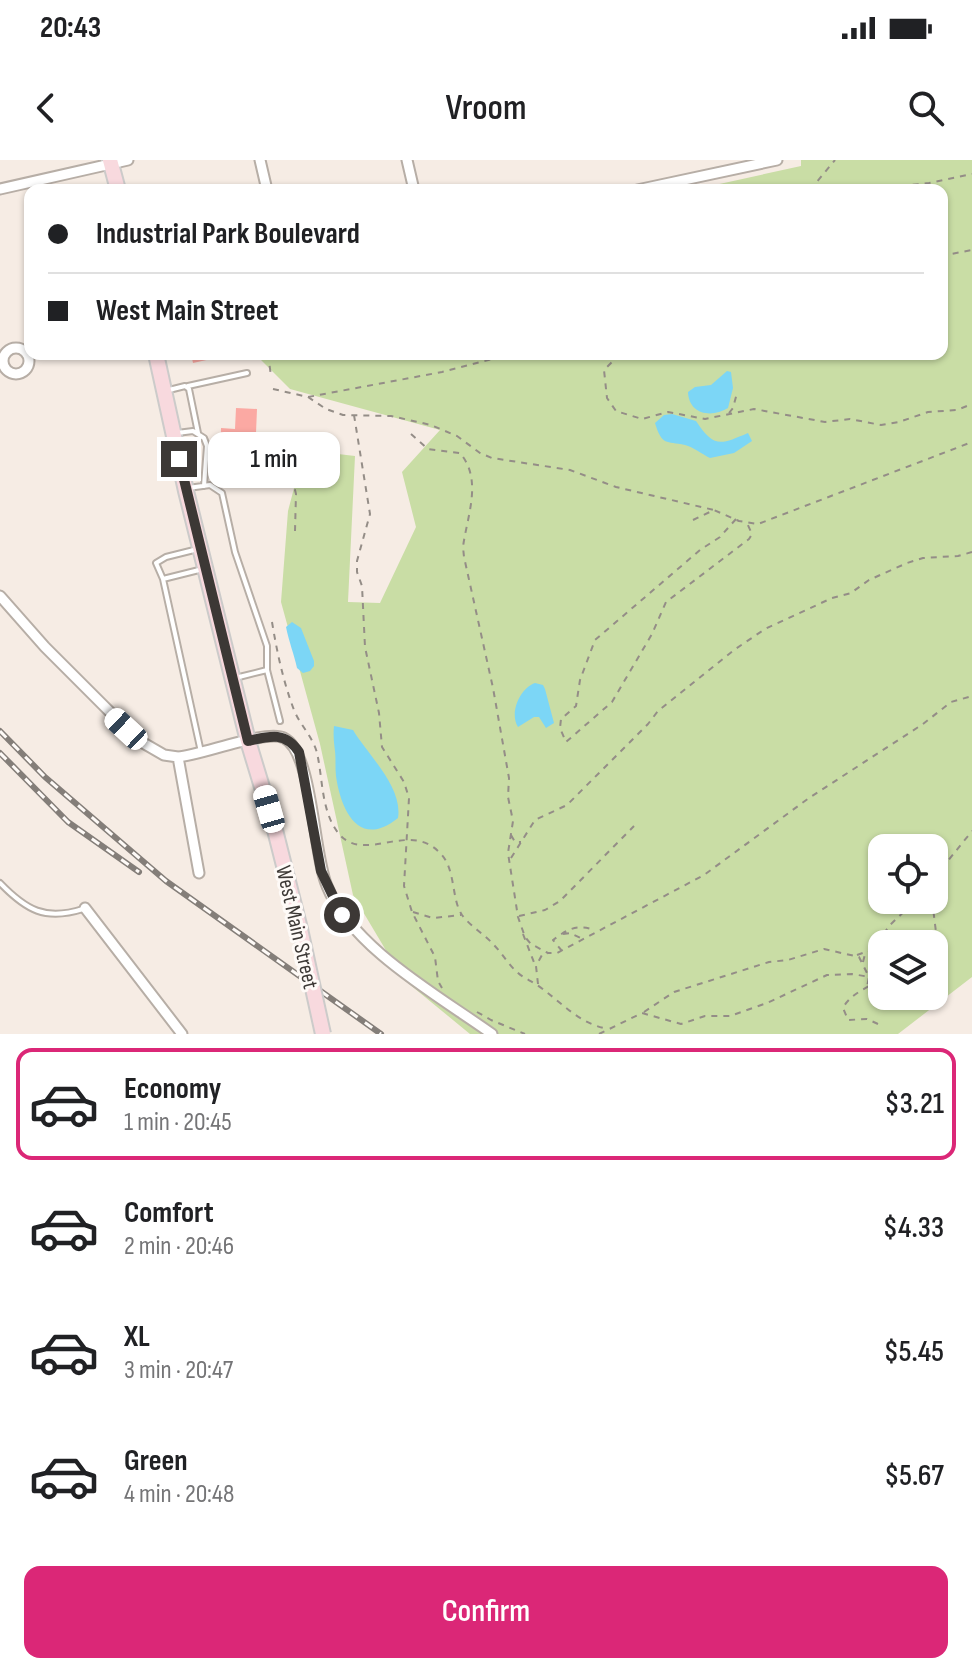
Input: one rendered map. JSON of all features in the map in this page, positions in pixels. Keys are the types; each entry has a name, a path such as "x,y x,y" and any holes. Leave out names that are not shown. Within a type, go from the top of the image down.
{"main road":[{"path":"111,162 116,184"},
{"name":"West Main Street","path":"157,360 200,549 248,741 275,830 323,1034"}],"street":[{"path":"0,189 128,160"},
{"path":"260,160 266,184"},
{"path":"407,160 413,184"},
{"path":"665,184 777,160"},
{"path":"0,341 6,353"},
{"path":"0,596 45,647 138,740 164,755 178,757 201,753 273,735 294,744 299,752 321,871 334,901 353,930 381,954 492,1034"},
{"path":"178,757 199,873"},
{"path":"85,908 182,1034"}],"lane":[{"path":"164,391 247,373"},
{"path":"185,386 189,389 198,433 207,446 204,486"},
{"path":"174,433 198,433"},
{"path":"186,489 217,487 222,493 235,552 267,646 267,670 280,721"},
{"path":"200,549 158,560 157,568 163,579 201,753"},
{"path":"163,579 205,568"},
{"path":"232,678 267,670"},
{"path":"0,883 20,904 43,913 60,916 85,908"}],"path":[{"path":"815,184 835,160"},
{"path":"920,184 972,174"},
{"path":"948,256 972,250"},
{"path":"269,360 271,376"},
{"path":"308,397 489,360"},
{"path":"614,360 604,370 607,398 616,411 642,419 668,412 705,419 754,409 825,422 850,419 881,425 928,412 957,410 972,404"},
{"path":"273,389 308,397 334,413 391,416 431,425 457,436 492,458 570,470 616,487 714,510 747,523 766,521 972,442"},
{"path":"728,414 737,393"},
{"path":"354,415 370,501 369,523 357,561 362,586 365,647 379,713 382,747 404,782 409,798 404,886 412,912 435,957 438,981 443,989"},
{"path":"411,434 428,449 460,453 473,485 464,557 509,778 508,797 513,821 509,860 518,917 536,966 538,986"},
{"path":"289,466 296,494 295,531"},
{"path":"693,520 714,510"},
{"path":"736,519 720,537 705,546 595,640 580,680 576,706 561,719 560,728 566,742 612,702 652,634 666,602 749,539 752,534 747,523"},
{"path":"509,860 535,820 567,805 658,711 765,629 822,602 851,593 869,580 907,563 972,552"},
{"path":"272,622 280,668 295,711 317,753 322,788 331,820 340,835 354,846 363,847 407,839 423,843 442,854 462,915 519,974 574,1016 608,1029"},
{"path":"536,966 542,955 562,951 596,930 704,875 809,798 923,724 951,702 971,695"},
{"path":"518,917 545,910 560,901 634,826"},
{"path":"948,861 972,831"},
{"path":"511,835 515,842 522,842"},
{"path":"412,912 433,918 462,915"},
{"path":"886,930 901,914"},
{"path":"562,951 553,940 573,926 596,930"},
{"path":"523,932 531,944 548,953"},
{"path":"561,934 570,933 584,939"},
{"path":"591,1024 598,1034 642,1013 674,992 769,962 788,960 824,949 859,957 868,974"},
{"path":"853,955 868,951"},
{"path":"863,962 868,952"},
{"path":"642,1013 681,1024 705,1016 730,1016 767,1003 827,975 868,977"},
{"path":"868,982 867,987 846,1001 844,1014 852,1022 867,1019 878,1024"},
{"path":"468,1006 491,1020 525,1034"}],"green space":[{"path":"801,160 972,160 972,977 948,995 948,930 868,930 868,1010 929,1010 898,1034 470,1034 403,979 353,895 320,744 281,602 288,511 304,450 355,456 348,602 380,603 416,527 402,472 440,430 290,389 261,360 948,360 948,184 719,184 801,166"}],"water":[{"path":"727,371 731,372 733,388 728,408 709,413 692,406 688,392 695,387 711,385"},
{"path":"672,414 696,421 708,436 718,442 748,433 752,441 734,453 710,458 660,436 655,423 664,415"},
{"path":"292,622 301,628 314,661 310,671 303,673 297,668 286,627"},
{"path":"535,683 543,685 545,689 554,723 546,728 539,717 534,717 518,727 515,708 525,690"},
{"path":"334,726 353,730 390,783 398,806 398,818 385,827 373,830 363,828 355,822 342,802 336,776"}],"building":[{"path":"236,408 257,409 256,433 267,433 263,455 220,452 221,428 235,429"}],"railway":[{"path":"0,731 45,777 166,881 381,1034"},
{"path":"0,753 68,822 139,872"}],"route":[{"path":"179,459 248,741 273,735 283,737 294,744 299,752 321,871 342,915"}]}
